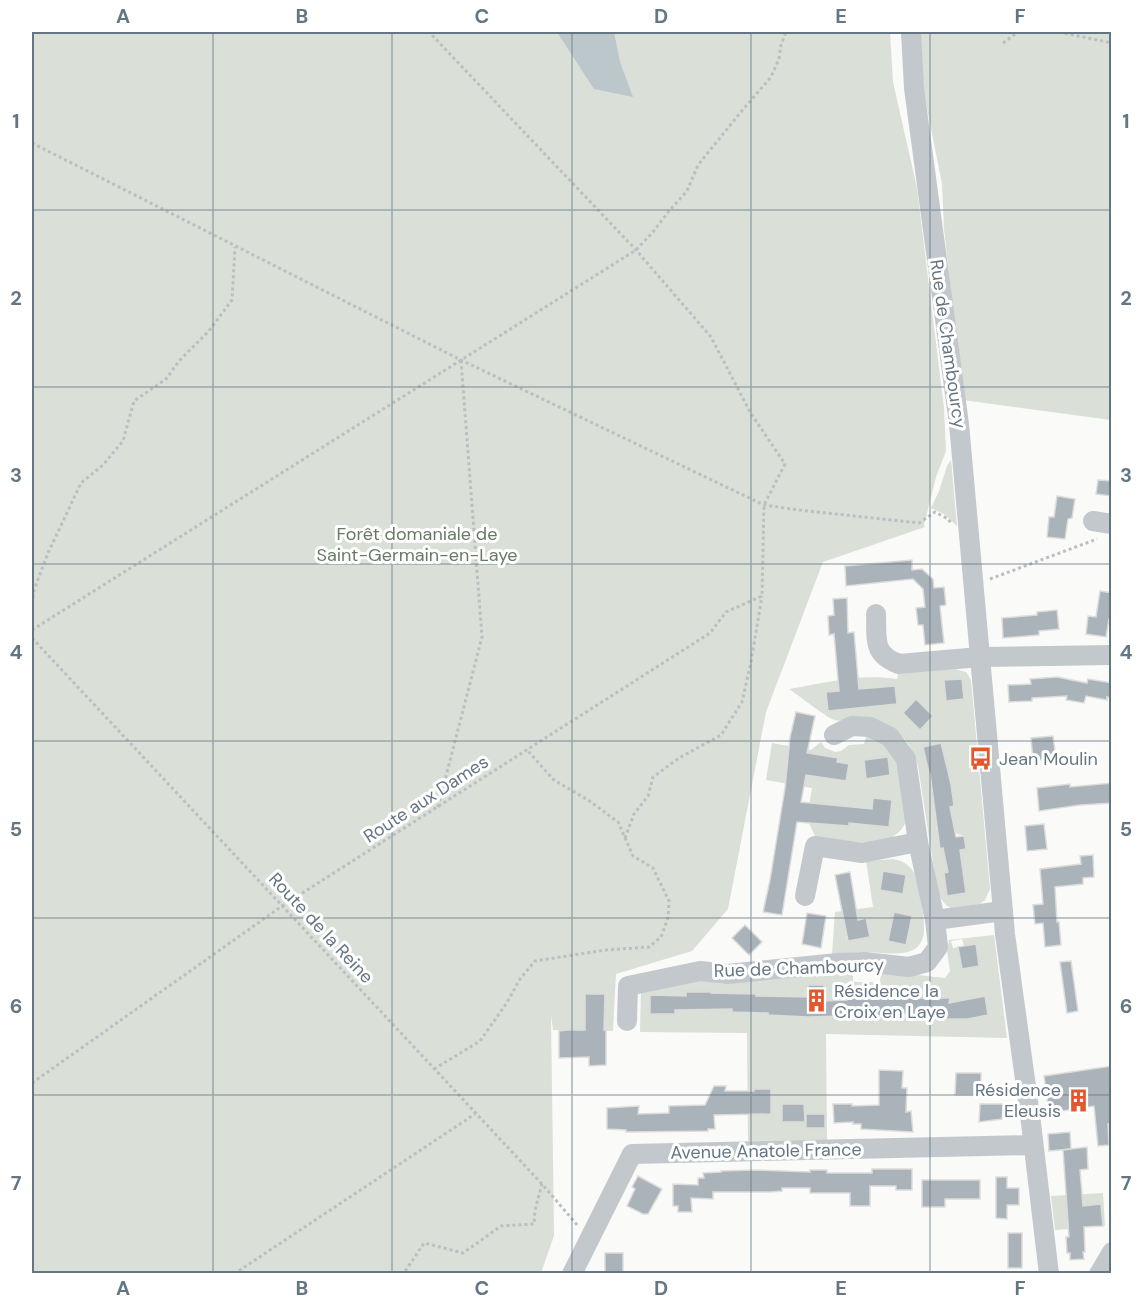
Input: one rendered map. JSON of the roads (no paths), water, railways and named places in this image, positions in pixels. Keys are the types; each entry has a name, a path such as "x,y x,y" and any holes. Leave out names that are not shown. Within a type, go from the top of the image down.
{"street":[{"name":"Rue de Chambourcy","path":"911,32 914,88 959,424 1003,911 1049,1274"},
{"path":"876,614 878,647 886,660 899,664 980,657 1112,654"},
{"path":"834,735 852,726 870,727 890,737 906,759 918,842 935,920 1003,911"},
{"path":"805,896 815,846 862,853 918,842"},
{"name":"Rue de Chambourcy","path":"627,1022 628,986 700,970 727,974 838,963 865,962 909,967 927,962 938,947 935,920"},
{"name":"Avenue Anatole France","path":"572,1274 632,1154 1033,1146"},
{"path":"1099,1274 1112,1252"}],"place":[{"name":"Jean Moulin","path":"981,759"},
{"name":"Résidence la Croix en Laye","path":"816,1001"},
{"name":"Résidence Eleusis","path":"1079,1100"}],"park label":[{"name":"Forêt domaniale de Saint-Germain-en-Laye","path":"417,544"}]}
